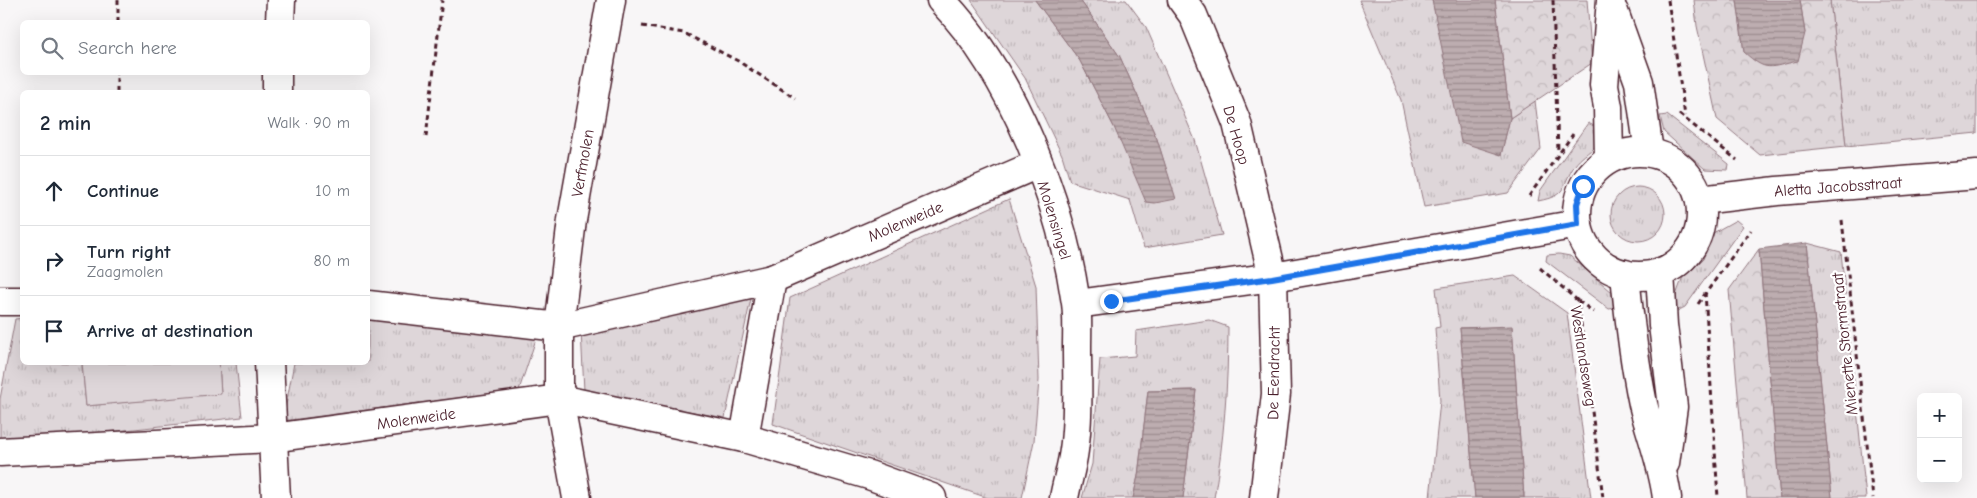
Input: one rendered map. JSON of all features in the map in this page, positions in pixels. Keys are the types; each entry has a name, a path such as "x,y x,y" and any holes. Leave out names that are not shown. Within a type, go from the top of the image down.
{"street":[{"path":"280,20 281,0"},
{"name":"Molensingel","path":"941,0 966,26 1006,89 1038,164 1063,235 1077,304 1074,449 1064,498"},
{"name":"De Hoop","path":"1182,0 1193,15 1237,123 1272,278"},
{"path":"1611,0 1639,82 1649,152"},
{"path":"1609,159 1608,107 1604,85 1611,0"},
{"name":"Verfmolen","path":"558,327 572,220 609,11"},
{"path":"276,90 278,75"},
{"path":"1649,152 1663,156 1687,174 1700,200 1701,218 1698,236 1689,251 1676,264 1660,272 1643,276 1625,274 1611,270 1589,251 1578,224 1577,204 1583,186 1594,170 1609,159 1622,154 1649,152"},
{"name":"Molenweide","path":"370,305 558,327 772,278 1038,164"},
{"name":"Aletta Jacobsstraat","path":"1700,200 1785,190 1977,175"},
{"path":"1077,304 1272,278 1578,224"},
{"path":"1660,272 1663,325 1673,407 1666,485"},
{"path":"1625,274 1632,352 1644,407 1666,485"},
{"path":"744,438 772,278"},
{"name":"De Eendracht","path":"1264,498 1276,394 1272,278"},
{"path":"0,302 20,301"},
{"path":"558,327 559,399 577,498"},
{"path":"269,365 276,498"},
{"name":"Molenweide","path":"0,452 272,438 559,399 744,438 869,475 932,498"}],"path":[{"path":"118,0 118,20"},
{"path":"426,137 442,0"},
{"name":"Westlandseweg","path":"1553,0 1558,153 1526,201 1530,232 1540,269 1578,301 1603,498"},
{"path":"1668,0 1685,117"},
{"path":"609,11 684,33 738,61 795,98"},
{"path":"117,75 117,90"},
{"name":"Mienette Stormstraat","path":"1838,187 1874,498"},
{"path":"1705,292 1718,498"}],"green space":[{"path":"971,0 1035,0 1080,61 1114,127 1175,199 1157,139 1120,57 1080,0 1126,0 1146,27 1195,140 1222,235 1144,248 1130,200 1070,181 1062,155 1025,78"},
{"path":"1359,0 1432,0 1443,47 1501,155 1510,118 1535,101 1541,149 1508,193 1424,207 1401,100"},
{"path":"1495,0 1587,0 1592,63 1510,118"},
{"path":"1694,0 1737,0 1744,52 1805,33 1800,0 1830,0 1846,146 1760,155 1717,119 1697,26"},
{"path":"1830,0 1977,0 1977,133 1846,146"},
{"path":"1667,115 1729,164 1728,170 1705,169 1664,132 1660,116"},
{"path":"1588,123 1596,127 1596,146 1575,165 1559,193 1548,199 1538,201 1540,191"},
{"path":"1633,187 1643,187 1653,191 1661,199 1665,214 1661,229 1653,237 1643,241 1633,241 1623,237 1615,229 1611,219 1611,209 1615,199 1623,191"},
{"path":"1009,199 1036,286 1039,380 1034,441 1022,498 988,498 773,424 790,298"},
{"path":"1736,220 1743,226 1685,307 1677,311 1674,301 1682,279 1703,259 1713,233"},
{"path":"1807,243 1841,252 1866,498 1832,498"},
{"path":"1759,249 1780,498 1747,498 1729,290"},
{"path":"1559,254 1570,256 1612,292 1616,308 1609,309 1546,261 1547,255"},
{"path":"1515,276 1567,313 1591,498 1524,498 1512,327 1460,328 1475,498 1430,498 1440,401 1435,328 1440,327 1436,288"},
{"path":"752,294 725,418 584,391 581,330"},
{"path":"20,318 20,365 82,365 86,406 221,393 219,365 236,365 242,417 0,444 0,399 15,319"},
{"path":"370,320 538,333 519,390 283,421 294,365 370,365"},
{"path":"1209,320 1228,327 1225,413 1214,498 1183,498 1196,390 1148,391 1138,476 1133,498 1082,498 1092,464 1100,359 1135,356 1136,331"},
{"path":"82,365 219,365 221,394 86,406"}],"shaded area":[{"path":"1035,0 1080,0 1120,57 1157,139 1176,199 1155,203 1146,202 1114,127 1080,61"},
{"path":"1432,0 1495,0 1510,118 1501,155 1461,142"},
{"path":"1737,0 1800,0 1805,33 1798,61 1769,67 1758,63 1744,52"},
{"path":"1807,243 1832,498 1780,498 1759,249"},
{"path":"1512,326 1524,498 1475,498 1460,328"},
{"path":"1196,390 1183,498 1133,498 1138,476 1148,391"}],"route":[{"path":"1111,301 1272,278 1489,238 1578,224 1577,204 1583,186"}]}
